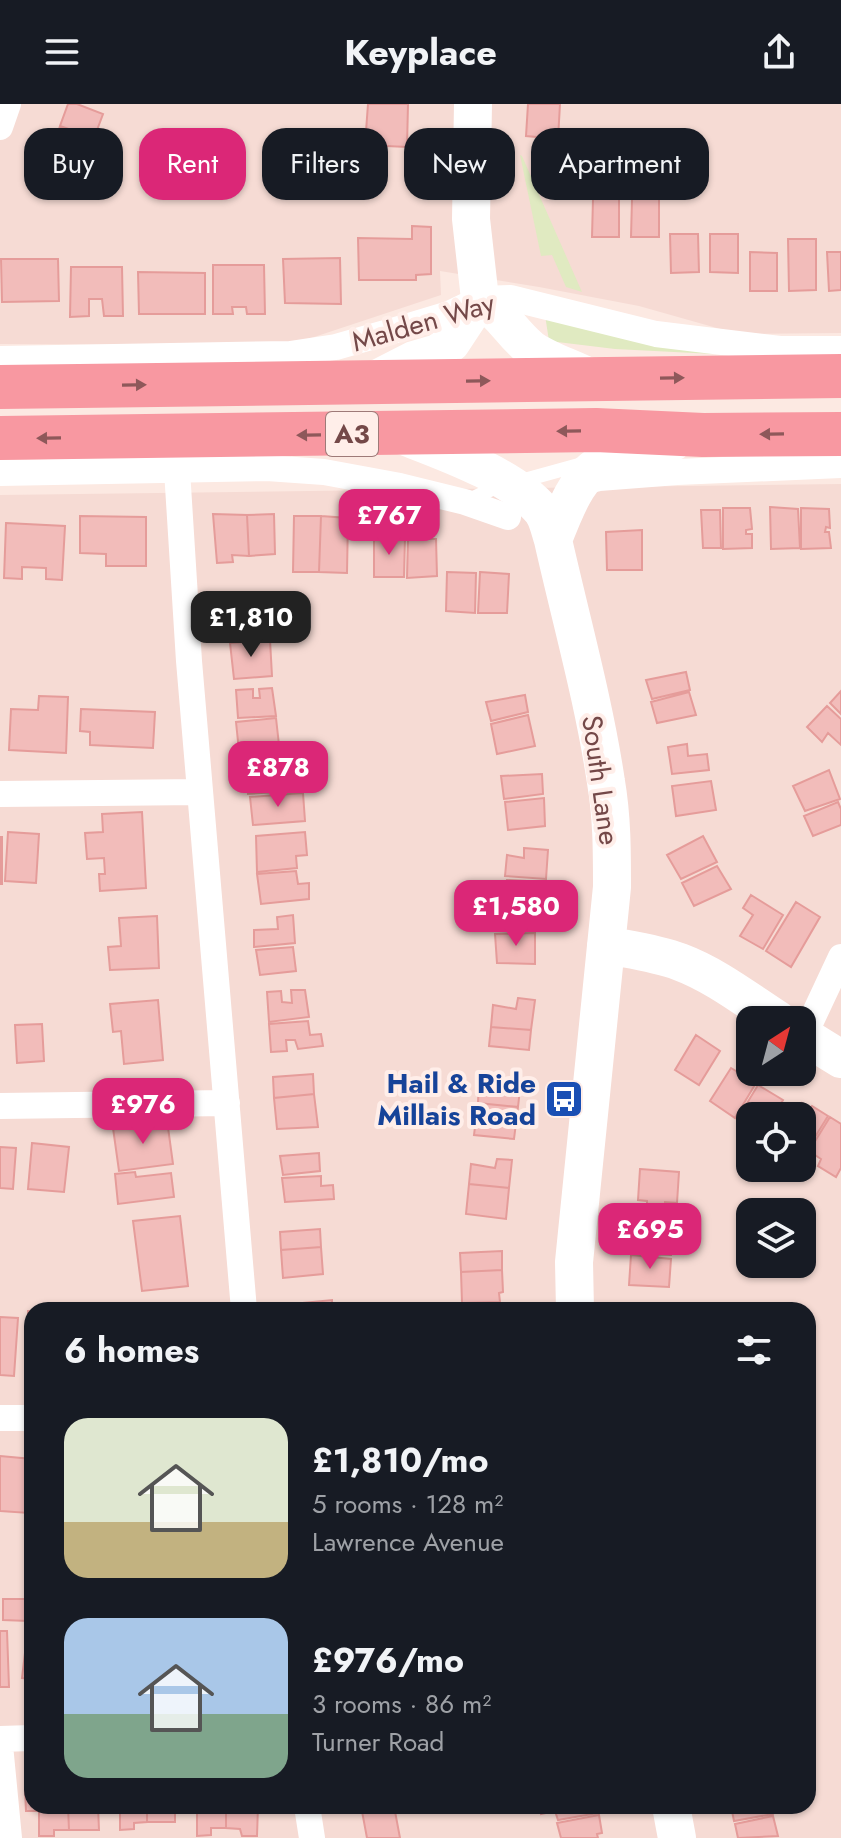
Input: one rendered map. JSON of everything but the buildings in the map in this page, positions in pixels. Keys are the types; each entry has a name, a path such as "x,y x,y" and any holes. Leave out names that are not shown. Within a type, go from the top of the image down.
{"highway":[{"name":"Malden Way","path":"0,387 841,376"},
{"name":"A3","path":"0,438 596,430 699,453 841,434"}],"street":[{"path":"0,127 8,104"},
{"path":"371,382 414,360 438,353 451,343 480,299 471,219 473,104"},
{"name":"Malden Way","path":"0,359 290,354 336,347 449,314 480,299 511,298 656,334 780,349 841,349"},
{"path":"480,299 499,312 510,328 545,359 566,364 594,379"},
{"name":"South Lane","path":"398,434 470,463 508,501 544,513 553,540 606,781 612,832 612,887 574,1262 575,1302"},
{"path":"577,484 699,453"},
{"path":"553,540 577,484 609,457 699,453 841,465"},
{"path":"0,473 267,468 324,472 465,502 508,501"},
{"path":"177,470 200,792 243,1302"},
{"path":"0,794 200,792"},
{"path":"606,945 660,955 683,963 756,1006"},
{"path":"811,1006 841,957"},
{"path":"816,1044 841,1059"},
{"path":"0,1106 227,1103"},
{"path":"0,1418 24,1418"},
{"path":"0,1739 24,1738"},
{"path":"0,1745 9,1838"},
{"path":"308,1814 312,1838"},
{"path":"672,1814 677,1838"}],"lane":[{"path":"508,501 609,457"}],"shaded area":[{"path":"0,104 841,104 841,333 738,334 639,306 440,271 441,295 290,345 0,344"},
{"path":"841,484 841,1838 0,1838 0,495"}],"green space":[{"path":"520,155 531,176 531,200 541,200 582,292 566,287 552,255 541,256"},
{"path":"545,315 713,354 615,349 549,341"}],"place":[{"name":"Hail & Ride Millais Road","path":"564,1099"}]}
